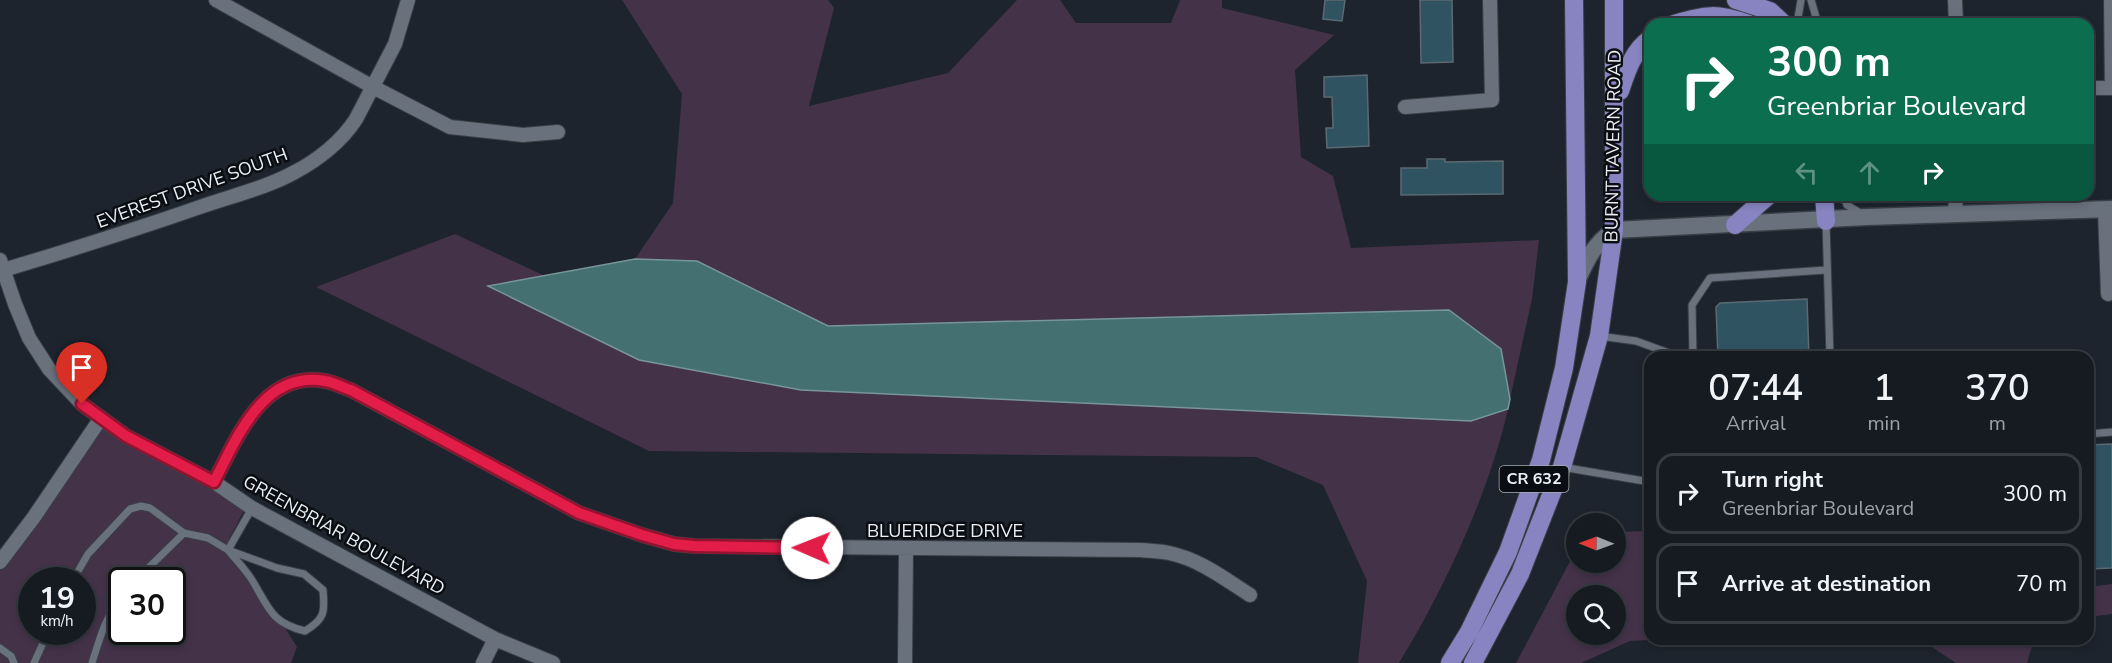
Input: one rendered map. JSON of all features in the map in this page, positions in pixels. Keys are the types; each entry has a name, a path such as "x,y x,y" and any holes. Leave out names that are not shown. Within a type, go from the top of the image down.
{"main road":[{"name":"BURNT TAVERN ROAD","path":"1450,663 1469,632 1508,552 1541,460 1564,368 1577,282 1574,0"},
{"name":"BURNT TAVERN ROAD","path":"1473,663 1520,574 1562,467 1599,336 1614,230 1614,0"},
{"path":"1736,0 1770,11 1778,18"},
{"path":"1694,18 1700,16 1731,18"},
{"path":"1615,107 1629,66 1644,44"},
{"path":"1735,225 1762,201"},
{"path":"1824,201 1826,221"}],"street":[{"path":"216,0 450,127 523,135 558,132"},
{"name":"EVEREST DRIVE SOUTH","path":"1,267 128,232 294,173 321,156 349,130 373,87 394,44 408,0"},
{"path":"1405,107 1492,100 1490,0"},
{"path":"1955,0 1956,18"},
{"path":"2094,88 2112,88 2111,0"},
{"path":"1955,214 1956,201"},
{"path":"1577,282 1599,241 1614,230 1826,221 1867,217 2108,209 2108,294"},
{"name":"GREENBRIAR BOULEVARD","path":"1,267 29,338 49,369 82,404 126,436 214,482 252,508 495,639 553,663"},
{"name":"BLUERIDGE DRIVE","path":"214,482 247,419 265,398 294,382 326,381 351,390 579,513 674,544 1141,550 1171,553 1191,560 1250,595"},
{"path":"0,562 34,517 101,418"},
{"path":"905,663 906,548"},
{"path":"483,663 495,639"}],"lane":[{"path":"1798,18 1801,0"},
{"path":"1811,0 1816,18"},
{"path":"1845,201 1847,205 1867,217"},
{"path":"1826,221 1830,351"},
{"path":"1693,351 1692,305 1710,278 1826,270"},
{"path":"1599,336 1636,341 1664,351"},
{"path":"2094,434 2112,432"},
{"path":"1562,467 1644,481"},
{"path":"80,567 88,554 130,509 141,506 150,508 184,533 208,538 228,550 277,568 304,574 323,590 325,608 318,623 305,631 288,627 276,618 252,579 228,550"},
{"path":"228,550 252,508"},
{"path":"149,567 184,533"},
{"path":"92,663 108,620"},
{"path":"34,663 42,645"},
{"path":"0,648 10,656 14,663"}],"shaded area":[{"path":"622,0 828,0 834,8 809,106 948,73 1017,0 1060,0 1076,23 1171,23 1180,0 1222,0 1222,8 1334,35 1295,70 1301,157 1333,176 1351,248 1539,240 1532,299 1510,399 1501,349 1449,310 828,326 697,261 635,259 673,203 682,94"},
{"path":"455,234 545,276 489,286 639,360 801,390 1471,421 1508,409 1500,441 1477,507 1448,573 1416,635 1399,663 1358,663 1367,581 1323,485 1256,457 649,451 316,287"},
{"path":"635,259 697,261 828,326 1449,310 1501,349 1510,399 1508,409 1471,421 801,390 639,360 488,286"},
{"path":"106,421 250,499 229,539 297,647 291,663 0,663 0,558"},
{"path":"1644,531 1644,640 1626,643 1626,585 1566,585 1566,645 1621,645 1581,663 1516,663 1566,569 1566,573 1626,573 1626,532"},
{"path":"2112,584 2112,614 2094,616 2094,586"},
{"path":"1929,645 2032,645 2027,663 1956,663"}],"building":[{"path":"1325,0 1345,0 1342,21 1323,19"},
{"path":"1420,0 1452,0 1453,62 1421,63"},
{"path":"1367,75 1369,146 1327,148 1326,128 1333,128 1332,97 1324,97 1324,77"},
{"path":"1427,159 1445,159 1445,162 1503,161 1503,194 1401,195 1401,168 1427,168"},
{"path":"1807,299 1809,351 1718,351 1716,307 1720,303"},
{"path":"2112,444 2112,568 2094,569 2094,445"}],"route":[{"path":"82,404 126,436 214,482 247,419 265,398 294,382 326,381 351,390 579,513 642,535 674,544 694,546 812,548"}]}
